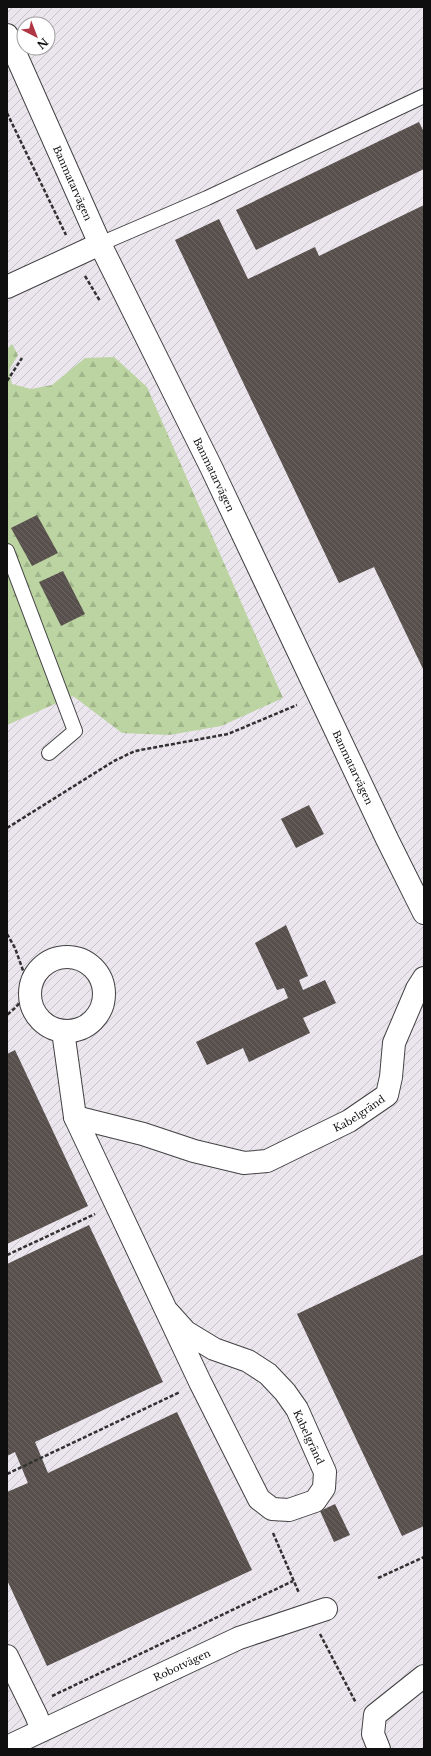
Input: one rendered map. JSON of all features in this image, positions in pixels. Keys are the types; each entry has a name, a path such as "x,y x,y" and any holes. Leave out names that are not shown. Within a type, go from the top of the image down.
{"street":[{"name":"Banmatarvägen","path":"7,35 100,244 211,466 387,839 424,913"},
{"path":"7,287 100,244"},
{"path":"70,956 89,963 101,978 104,998 97,1016 82,1028 63,1031 45,1024 32,1009 30,990 36,972 51,960 70,956"},
{"name":"Kabelgränd","path":"75,1117 143,1134 194,1151 244,1163 267,1161 348,1121 386,1095 391,1077 394,1043 417,989 424,978"},
{"name":"Kabelgränd","path":"63,1031 75,1117 200,1382 259,1499 272,1509 289,1510 314,1501 324,1488 325,1472 297,1409 285,1392 268,1374 248,1361 214,1348 186,1332 168,1312"},
{"name":"Robotvägen","path":"7,1748 42,1730 239,1638 326,1609"},
{"path":"7,1656 32,1706 42,1730"},
{"path":"379,1749 373,1734 375,1715 424,1676"}],"lane":[{"path":"100,244 207,198 424,96"},
{"path":"7,551 75,731 49,753"}],"path":[{"path":"7,113 89,284 101,303"},
{"path":"7,381 22,358"},
{"path":"7,828 88,777 134,751 228,734 301,703"},
{"path":"7,934 15,948 30,990 16,1007 7,1014"},
{"path":"7,1255 115,1204"},
{"path":"7,1474 200,1382"},
{"path":"378,1578 424,1557"},
{"path":"32,1706 293,1581"}],"shaded area":[{"path":"7,7 424,7 424,1749 7,1749"}],"green space":[{"path":"12,344 18,355 9,370 12,384 31,389 52,385 85,358 114,357 147,387 283,698 221,726 169,735 122,733 73,696 7,725 7,349"}],"building":[{"path":"419,122 424,132 424,169 256,250 236,210"},
{"path":"424,205 424,671 374,567 339,583 175,240 219,219 248,279 315,247 319,256"},
{"path":"37,515 58,553 32,566 11,528"},
{"path":"63,571 85,614 61,626 39,582"},
{"path":"309,805 324,834 296,848 281,819"},
{"path":"286,925 308,976 299,980 303,990 325,980 336,1003 303,1018 310,1033 249,1062 243,1048 207,1065 196,1042 288,998 284,988 277,990 255,943"},
{"path":"15,1050 88,1206 7,1244 7,1054"},
{"path":"89,1225 163,1382 35,1442 48,1473 177,1412 252,1570 47,1666 7,1580 7,1492 28,1483 15,1452 7,1456 7,1264"},
{"path":"424,1254 424,1526 402,1536 297,1314"},
{"path":"335,1504 350,1535 334,1542 320,1511"}]}
